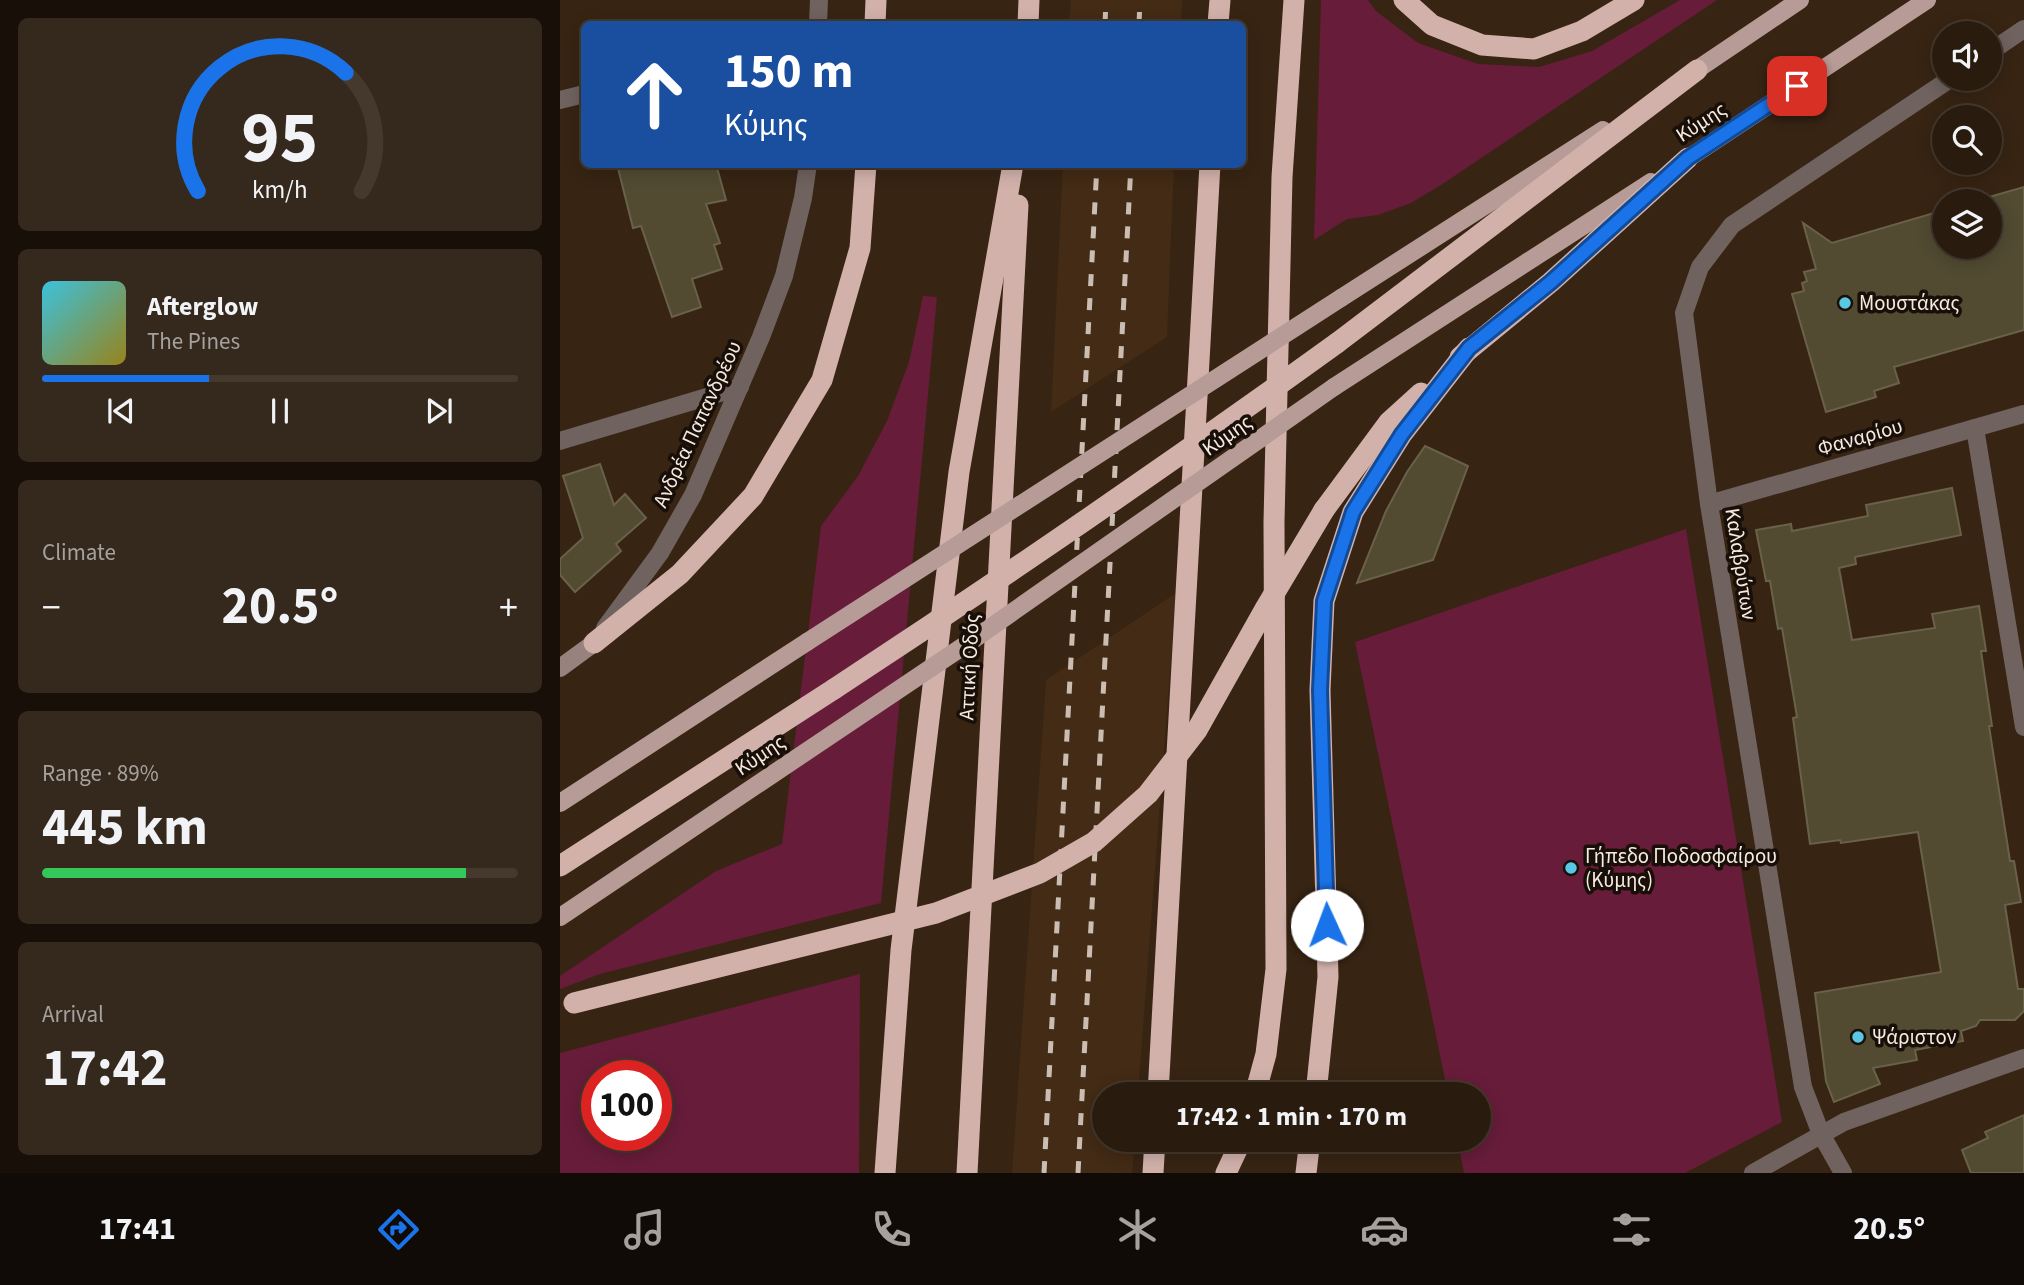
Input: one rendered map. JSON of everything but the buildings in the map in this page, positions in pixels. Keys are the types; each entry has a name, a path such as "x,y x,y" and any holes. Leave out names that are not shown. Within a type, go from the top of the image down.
{"highway":[{"path":"875,21 876,0"},
{"path":"1028,21 1029,0"},
{"path":"1218,21 1220,0"},
{"path":"1258,1082 1266,1054 1276,969 1274,522 1282,177 1294,0"},
{"path":"1404,0 1432,25 1482,45 1534,49 1582,31 1634,0"},
{"path":"560,866 1004,577 1172,462 1337,343 1697,70"},
{"path":"567,1006 936,913 1040,873 1094,842 1148,794 1197,730 1324,510 1389,422 1469,348 1551,282 1688,158"},
{"path":"594,643 680,574 753,496 822,380 860,248 866,168"},
{"path":"885,1173 901,950 958,472 1012,168"},
{"name":"Αττική Οδός","path":"967,1173 1020,168"},
{"path":"1158,1082 1210,168"},
{"path":"1317,1082 1328,977 1320,690 1324,601 1353,512 1402,434 1469,348"},
{"path":"1153,1173 1154,1152"},
{"path":"1226,1173 1236,1152"},
{"path":"1307,1173 1309,1152"}],"main road":[{"path":"560,803 1697,70 1800,0"},
{"name":"Κύμης","path":"560,917 985,632 1334,387 1927,0"}],"street":[{"path":"818,21 819,0"},
{"path":"2002,44 2024,29"},
{"name":"Καλαβρύτων","path":"1843,1173 1821,1134 1803,1087 1709,504 1684,313 1700,267 1732,225 1932,91"},
{"path":"560,100 581,95"},
{"name":"Ανδρέα Παπανδρέου","path":"560,668 594,643 660,553 692,495 740,387 784,276 807,168"},
{"path":"560,441 740,387"},
{"name":"Φαναρίου","path":"1709,504 2024,414"},
{"path":"1975,428 2024,727"},
{"path":"1753,1173 1843,1122 2024,1058"}],"shaded area":[{"path":"1071,0 1182,0 1181,21 1069,21"},
{"path":"1321,0 1368,0 1376,11 1418,43 1478,64 1539,67 1592,51 1680,0 1717,0 1411,203 1378,215 1347,219 1314,240"},
{"path":"1063,168 1174,168 1167,337 1051,412"},
{"path":"923,296 937,297 881,903 600,974 560,989 560,976 716,871 782,844 821,526 858,476 887,421 909,362"},
{"name":"Γήπεδο Ποδοσφαίρου (Κύμης)","path":"1686,529 1782,1122 1685,1173 1464,1173 1460,1152 1491,1152 1491,1082 1446,1082 1355,642"},
{"path":"1176,593 1139,1082 1092,1082 1092,1152 1134,1152 1132,1173 1012,1173 1046,680"},
{"path":"860,974 859,1173 560,1173 560,1053"}],"railway":[{"path":"1105,21 1106,0"},
{"path":"1139,21 1140,0"},
{"path":"1044,1173 1097,168"},
{"path":"1078,1173 1131,168"}],"place":[{"name":"Μουστάκας","path":"1845,303"},
{"name":"Γήπεδο Ποδοσφαίρου (Κύμης)","path":"1571,868"},
{"name":"Ψάριστον","path":"1858,1037"}],"route":[{"path":"1327,925 1320,690 1324,601 1353,512 1402,434 1469,348 1551,282 1688,158 1797,86"}]}
